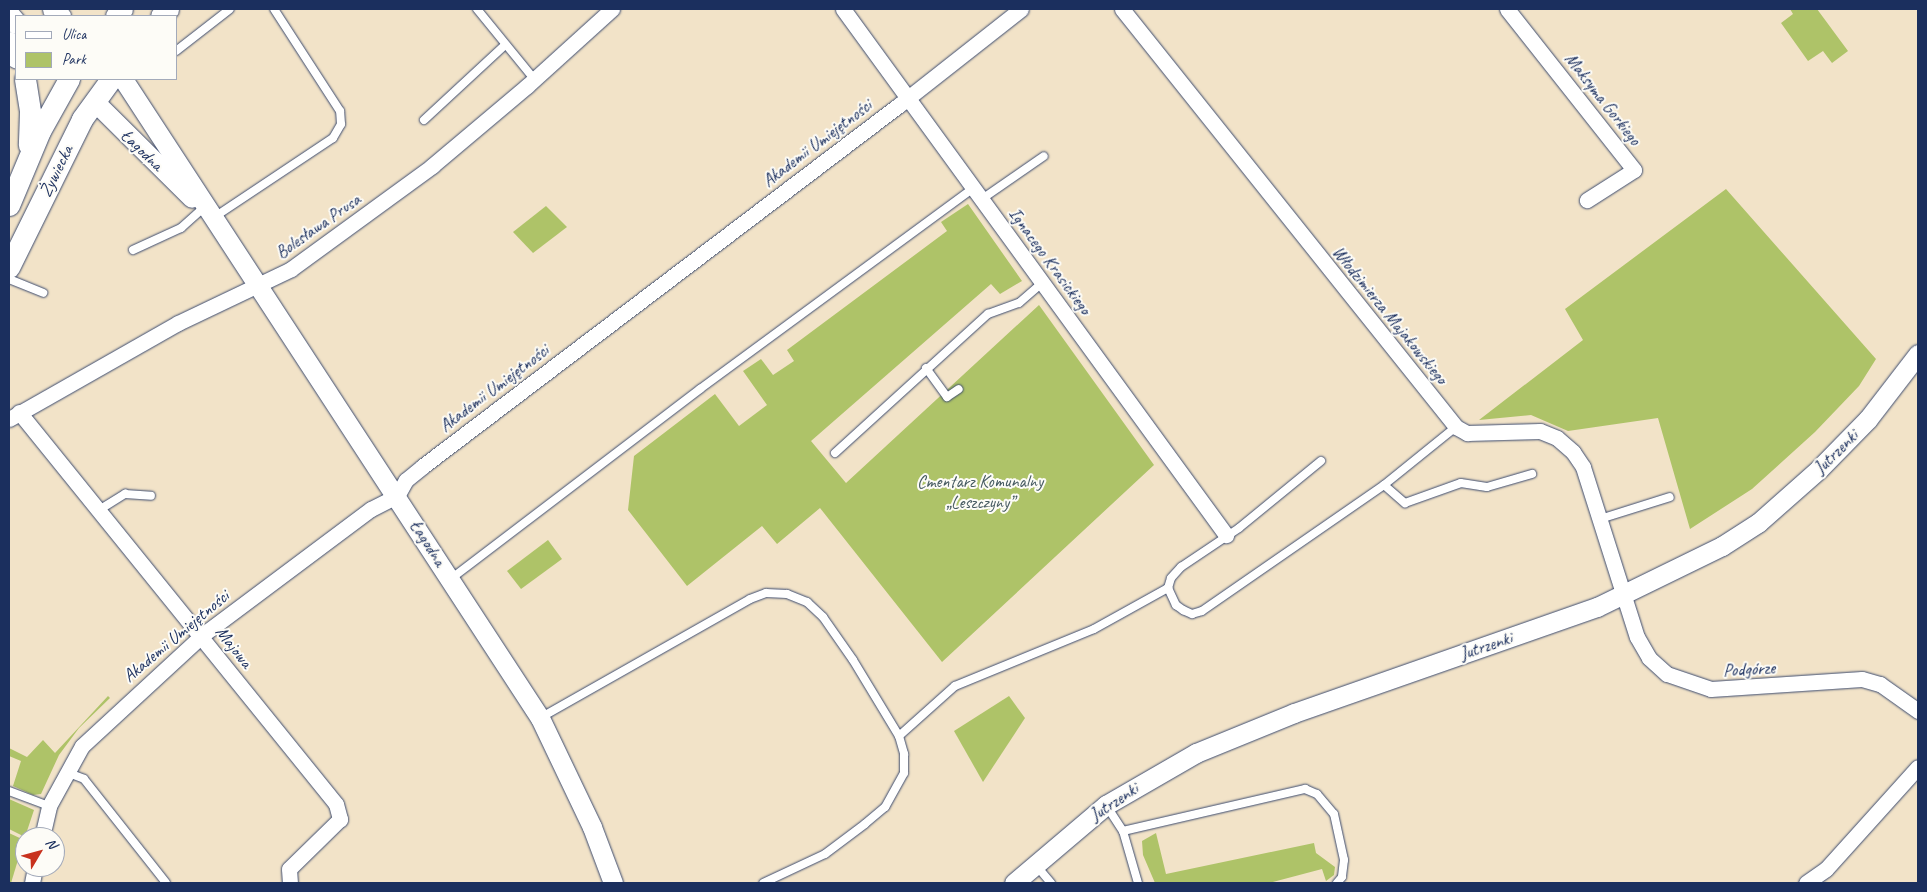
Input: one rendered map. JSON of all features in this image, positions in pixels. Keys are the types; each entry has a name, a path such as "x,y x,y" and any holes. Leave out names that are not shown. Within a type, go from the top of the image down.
{"main road":[{"path":"9,42 15,55"},
{"path":"25,80 31,130 28,157"},
{"name":"Żywiecka","path":"9,205 28,157 68,80"},
{"name":"Łagodna","path":"75,80 94,102"},
{"name":"Żywiecka","path":"9,267 82,119 110,80"}],"street":[{"name":"Bolesława Prusa","path":"14,416 178,323 291,269 402,189 535,80 612,9"},
{"name":"Ignacego Krasickiego","path":"842,9 1226,535"},
{"name":"Akademii Umiejętności","path":"44,827 49,806 66,772 96,730 201,636 371,509 397,496 406,480 423,466 907,98 1020,9"},
{"name":"Włodzimierza Majakowskiego","path":"1122,9 1456,428"},
{"name":"Maksyma Gorkiego","path":"1507,9 1634,170 1587,200"},
{"name":"Łagodna","path":"124,80 208,213 452,578 540,718 586,811 613,883"},
{"name":"Łagodna","path":"94,102 208,213"},
{"name":"Jutrzenki","path":"1014,883 1106,805 1196,753 1261,725 1625,595 1722,546 1784,501 1868,419 1918,354"},
{"name":"Majowa","path":"14,416 99,510 339,812 337,824 289,869 290,883"},
{"path":"1456,428 1467,433 1540,431 1557,438 1573,452 1583,467 1625,595"},
{"name":"Podgórze","path":"1625,595 1637,637 1649,658 1668,674 1689,683 1722,690 1862,679 1880,684 1918,711"},
{"path":"1806,883 1826,869 1918,767"}],"lane":[{"path":"178,49 230,9"},
{"path":"133,250 181,228 208,213 333,138 341,124 340,111 274,9"},
{"path":"477,9 535,80"},
{"path":"424,120 505,45"},
{"path":"452,578 700,389 978,193 1044,156"},
{"path":"9,279 43,293"},
{"path":"835,453 926,368 988,314 1019,303 1042,282"},
{"path":"926,368 947,397 959,389"},
{"path":"1321,461 1226,535 1181,566 1171,578 1168,588 1176,604 1192,614 1202,610 1384,485 1456,428"},
{"path":"1384,485 1405,503 1461,483 1487,487 1532,474"},
{"path":"99,510 124,494 151,496"},
{"path":"1600,519 1670,497"},
{"path":"899,736 956,686 1094,629 1168,588"},
{"path":"540,718 750,600 773,593 787,594 807,602 824,617 853,660 899,736 904,754 904,773 884,807 825,854 763,883"},
{"path":"66,772 84,779 166,883"},
{"path":"1123,830 1305,789 1317,794 1334,814 1344,860 1342,877 1337,883"},
{"path":"9,791 49,806"},
{"path":"1106,805 1123,830 1138,883"},
{"path":"1035,864 1051,883"}],"green space":[{"path":"1790,9 1817,9 1848,51 1832,63 1823,51 1808,61 1781,23 1793,14"},
{"path":"1726,189 1876,359 1859,386 1815,432 1752,489 1690,529 1658,418 1568,431 1531,415 1479,420 1583,340 1565,309"},
{"name":"Cmentarz Komunalny „Leszczyny”","path":"968,204 1022,281 1000,294 991,284 811,441 846,483 1039,305 1154,465 942,662 820,508 777,544 762,526 687,586 628,510 634,456 715,394 739,426 767,405 743,371 761,359 773,375 794,361 787,350 947,231 941,222"},
{"path":"546,206 567,227 533,253 513,232"},
{"path":"548,540 562,559 521,589 507,571"},
{"path":"108,696 110,698 79,728 59,755 41,794 33,795 13,786 21,761 9,756 9,748 27,757 43,740 55,753"},
{"path":"1009,696 1025,718 983,782 954,731"},
{"path":"9,799 34,810 28,827 15,827 15,832 9,829"},
{"path":"9,833 15,836 15,870 11,883 9,883"},
{"path":"1156,833 1166,874 1314,843 1316,853 1335,867 1334,875 1326,881 1322,869 1269,883 1155,883 1143,855 1142,841"}]}
